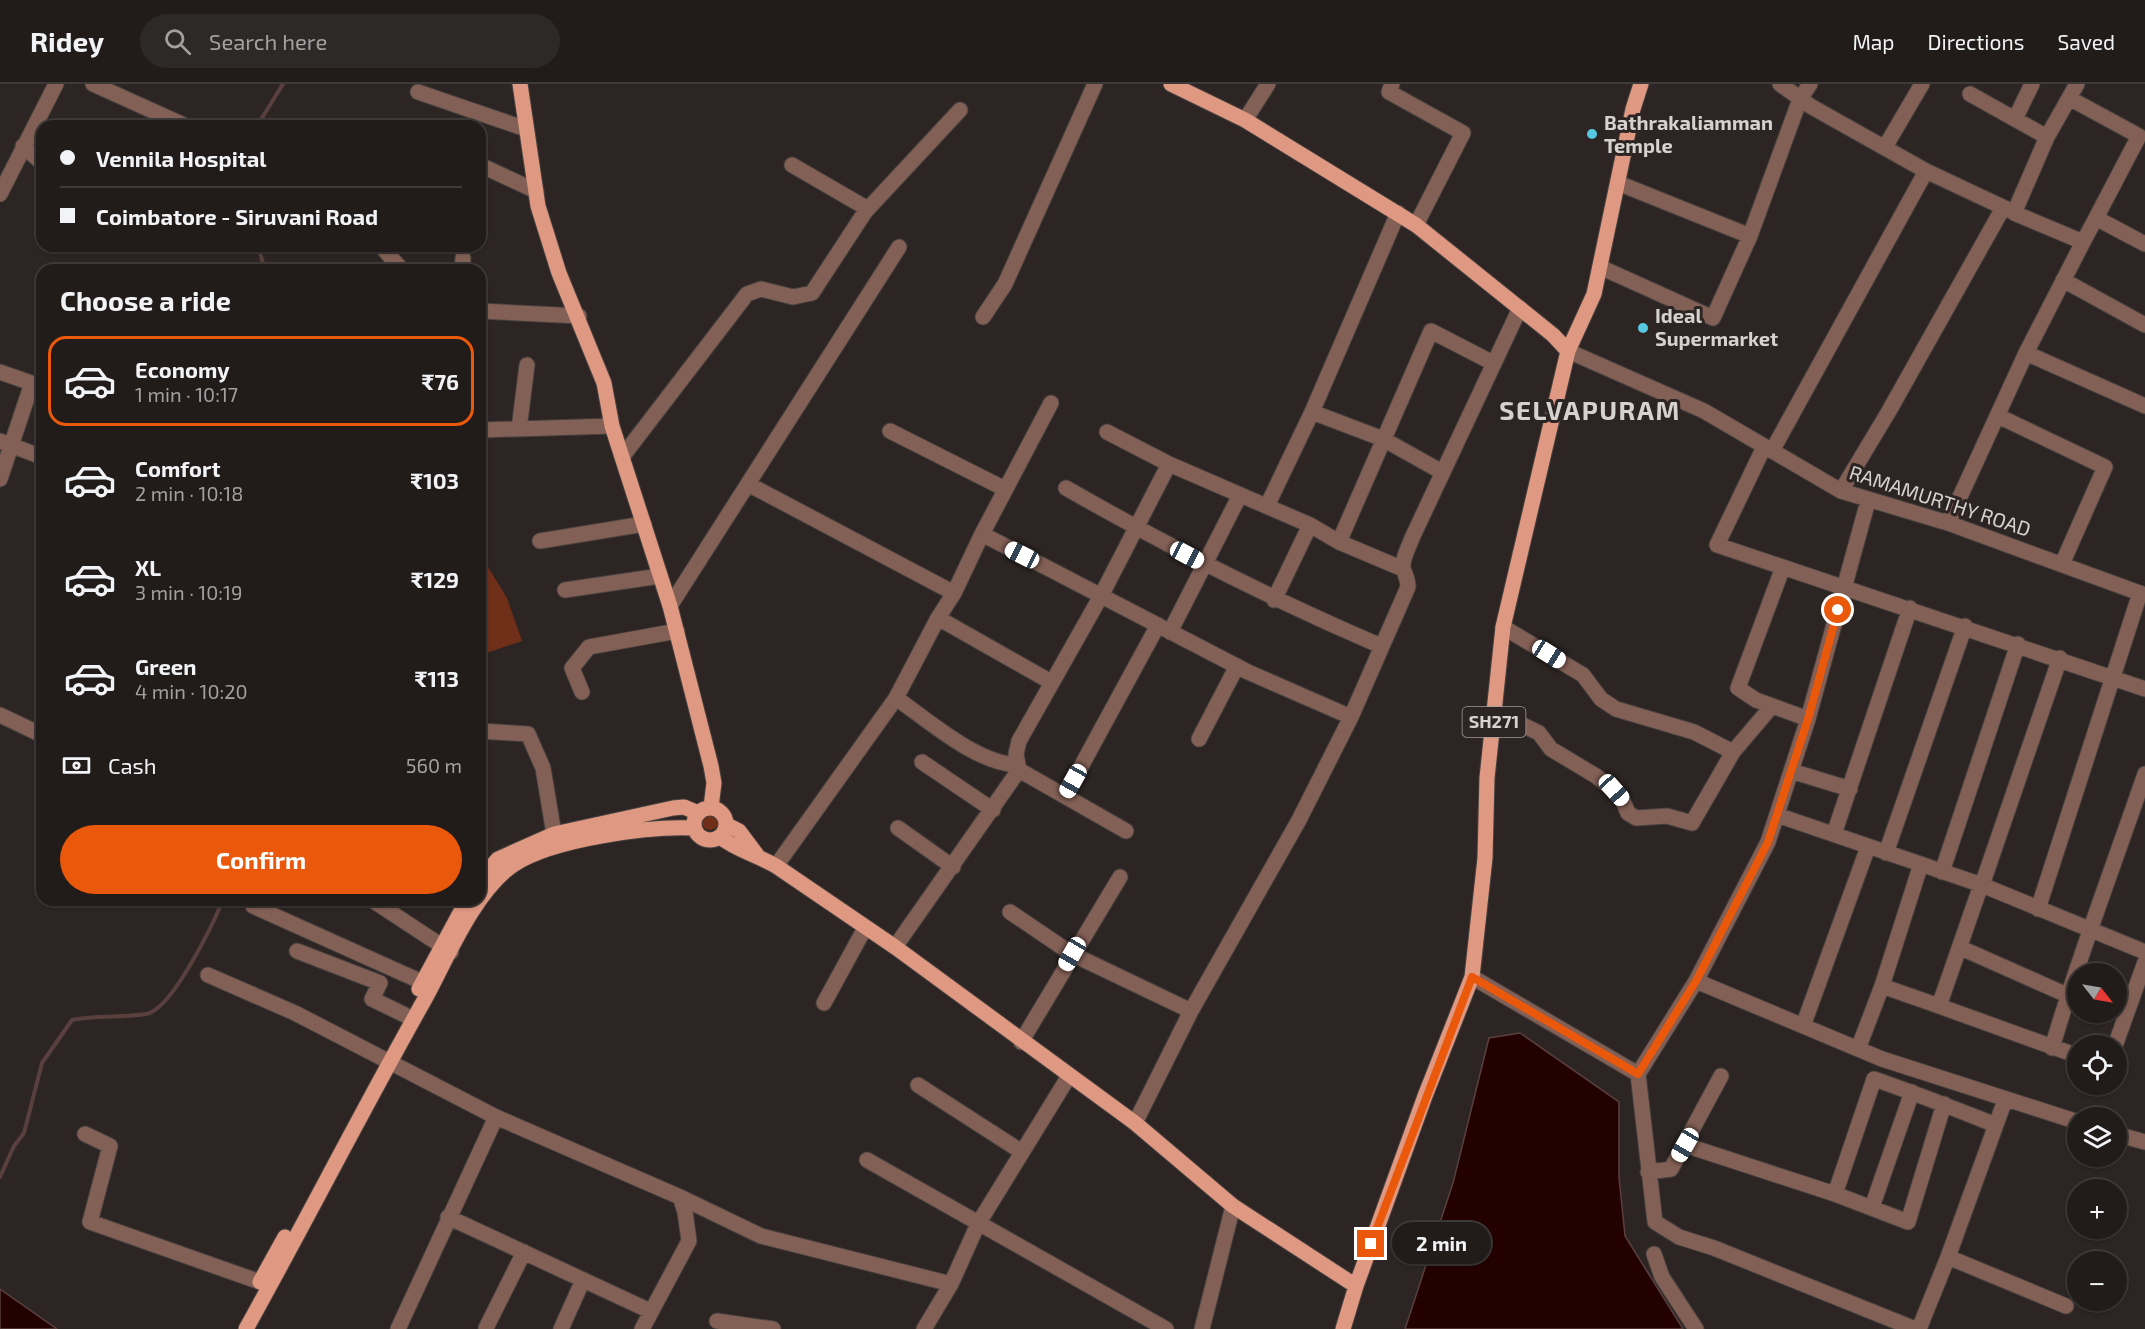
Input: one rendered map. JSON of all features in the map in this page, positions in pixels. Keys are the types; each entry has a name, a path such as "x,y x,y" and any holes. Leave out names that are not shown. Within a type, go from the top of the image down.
{"main road":[{"path":"520,84 536,190 559,273 579,316 604,383 612,426 670,606 711,766 714,783 701,816 698,834 707,840 723,831 739,831 758,855 895,947 1135,1124 1233,1206 1356,1286"},
{"path":"1171,84 1245,120 1416,225 1553,335 1568,351"},
{"path":"1633,109 1635,84"},
{"name":"SH271","path":"1343,1329 1356,1286 1472,977 1485,858 1487,778 1496,712 1503,627 1568,351 1584,318 1600,267 1633,109 1641,84"},
{"path":"1553,335 1571,328 1584,318"},
{"path":"486,873 498,859 554,834 673,808 684,807 701,816"},
{"path":"486,892 513,865 545,850 701,816 724,814 723,831"},
{"path":"235,1329 446,949 464,906"},
{"path":"246,1329 386,1058 422,982 476,906"}],"street":[{"path":"37,120 56,84"},
{"path":"93,84 173,120"},
{"path":"983,317 1005,284 1095,84"},
{"path":"1245,120 1268,84"},
{"path":"1392,84 1389,92 1463,133 1416,225"},
{"path":"1780,84 1800,99 1926,171 2083,242"},
{"path":"1600,267 1713,318 1750,236 1800,99 1810,84"},
{"path":"1885,147 1922,84"},
{"path":"2015,119 2032,84"},
{"path":"1841,491 2008,210 2077,84"},
{"path":"418,92 526,129"},
{"path":"1970,94 2047,136"},
{"path":"1948,523 2026,353 2139,136 2068,98"},
{"path":"622,457 747,294 761,289 793,297 812,293 868,210 960,110"},
{"path":"0,194 36,122"},
{"path":"23,146 36,158"},
{"path":"792,165 868,210"},
{"path":"486,168 536,190"},
{"path":"1926,171 1768,449 1717,545 1965,626 2145,689"},
{"path":"1618,183 1750,236"},
{"path":"1267,506 1312,412 1398,213"},
{"path":"2096,218 2145,244"},
{"path":"670,606 899,248"},
{"path":"386,252 397,264"},
{"path":"2063,280 2145,325"},
{"path":"1135,1124 1191,1011 1299,820 1351,717 1373,669 1380,646 1408,587 1403,560 1520,308"},
{"path":"486,311 579,316"},
{"path":"1339,542 1431,331 1493,363"},
{"name":"RAMAMURTHY ROAD","path":"1568,351 1704,411 1841,491 1868,501 1948,523 2142,594"},
{"path":"2026,353 2145,406"},
{"path":"519,429 526,365"},
{"path":"0,372 36,385"},
{"path":"0,479 6,444 36,387"},
{"path":"776,866 896,698 938,618 954,593 982,534 1051,403"},
{"path":"1312,412 1383,439 1442,472"},
{"path":"1998,416 2105,466 2062,564"},
{"path":"486,430 612,426"},
{"path":"890,431 1005,489"},
{"path":"1107,432 1169,464 1310,525 1339,542 1403,569"},
{"path":"6,444 36,455"},
{"path":"895,947 993,810 1018,767 1019,741 1101,596 1169,464"},
{"path":"748,484 954,593"},
{"path":"1066,488 1274,600 1380,646"},
{"path":"1065,796 1204,564 1240,495"},
{"path":"1868,501 1808,719 1768,842 1696,981 1638,1074 1655,1222 1679,1237 1714,1248 1917,1329 1948,1257 2005,1100"},
{"path":"540,541 644,524"},
{"path":"1274,600 1310,525"},
{"path":"982,534 1237,666 1351,717"},
{"path":"1784,567 1738,688 1756,700 1808,719"},
{"path":"565,590 660,576"},
{"path":"2038,909 2142,594"},
{"path":"1834,834 1910,608"},
{"path":"938,618 1051,682"},
{"path":"1886,853 1965,626"},
{"path":"1503,627 1583,675 1601,699 1616,710 1694,732 1733,752"},
{"path":"582,692 572,668 589,647 677,631"},
{"path":"1942,872 2018,644"},
{"path":"1939,1006 2060,658"},
{"path":"1199,739 1237,666"},
{"path":"896,698 960,742 1000,764 1018,767 1126,831"},
{"path":"1496,712 1539,733 1551,749 1596,776 1614,790 1623,801 1628,813 1636,818 1667,816 1692,823 1733,752 1772,706"},
{"path":"0,715 36,732"},
{"path":"486,731 528,734 543,768 554,834"},
{"path":"921,762 993,810"},
{"path":"1791,771 1850,789"},
{"path":"2079,963 2145,774"},
{"path":"1777,815 1982,885 2145,952"},
{"path":"898,828 953,867"},
{"path":"1803,1026 1868,847"},
{"path":"1858,1049 1882,986 1921,864"},
{"path":"1022,1042 1072,954 1120,877"},
{"path":"253,906 422,982"},
{"path":"381,906 446,949"},
{"path":"1010,912 1072,954 1191,1011"},
{"path":"824,1003 865,928"},
{"path":"1961,948 2067,995 2052,1048"},
{"path":"297,951 380,983 372,999 405,1015"},
{"path":"2119,1035 2145,962"},
{"path":"208,975 295,1013 496,1116 680,1197 761,1236 951,1284"},
{"path":"1472,977 1638,1074"},
{"path":"1696,981 1882,1059 2067,1119"},
{"path":"1882,986 2067,1053"},
{"path":"1835,1194 1882,1059"},
{"path":"924,1329 951,1284 978,1224 1069,1076"},
{"path":"1648,1172 1671,1169 1721,1076"},
{"path":"1874,1079 1996,1125"},
{"path":"918,1085 1022,1152"},
{"path":"1872,1207 1912,1092"},
{"path":"1685,1145 1835,1194 1908,1222 1944,1104"},
{"path":"398,1329 496,1116"},
{"path":"85,1134 110,1146 90,1222 260,1281"},
{"path":"2127,1137 2145,1142"},
{"path":"867,1160 1166,1329"},
{"path":"642,1329 688,1241 686,1212 680,1197"},
{"path":"1202,1329 1233,1206"},
{"path":"448,1217 650,1311"},
{"path":"486,1328 524,1252"},
{"path":"1654,1254 1662,1277 1696,1329"},
{"path":"1948,1257 2066,1306"},
{"path":"561,1329 583,1280"},
{"path":"717,1321 773,1329"}],"shaded area":[{"path":"486,564 507,598 522,641 486,653"},
{"path":"706,812 714,812 719,817 717,828 706,830 701,825 701,817"},
{"path":"1520,1033 1619,1102 1619,1177 1625,1236 1683,1329 1405,1329 1453,1183 1489,1038"},
{"path":"0,1289 57,1329 0,1329"}],"waterway":[{"path":"261,120 283,84"},
{"path":"260,252 263,264"},
{"path":"0,1177 14,1146 24,1133 42,1063 72,1020 146,1014 156,1009 168,998 179,982 220,906"}],"place":[{"name":"Bathrakaliamman Temple","path":"1592,134"},
{"name":"Ideal Supermarket","path":"1643,328"}],"district":[{"name":"SELVAPURAM","path":"1590,411"}],"route":[{"path":"1371,1244 1425,1096 1472,977 1638,1074 1696,981 1768,842 1808,719 1838,610"}]}
